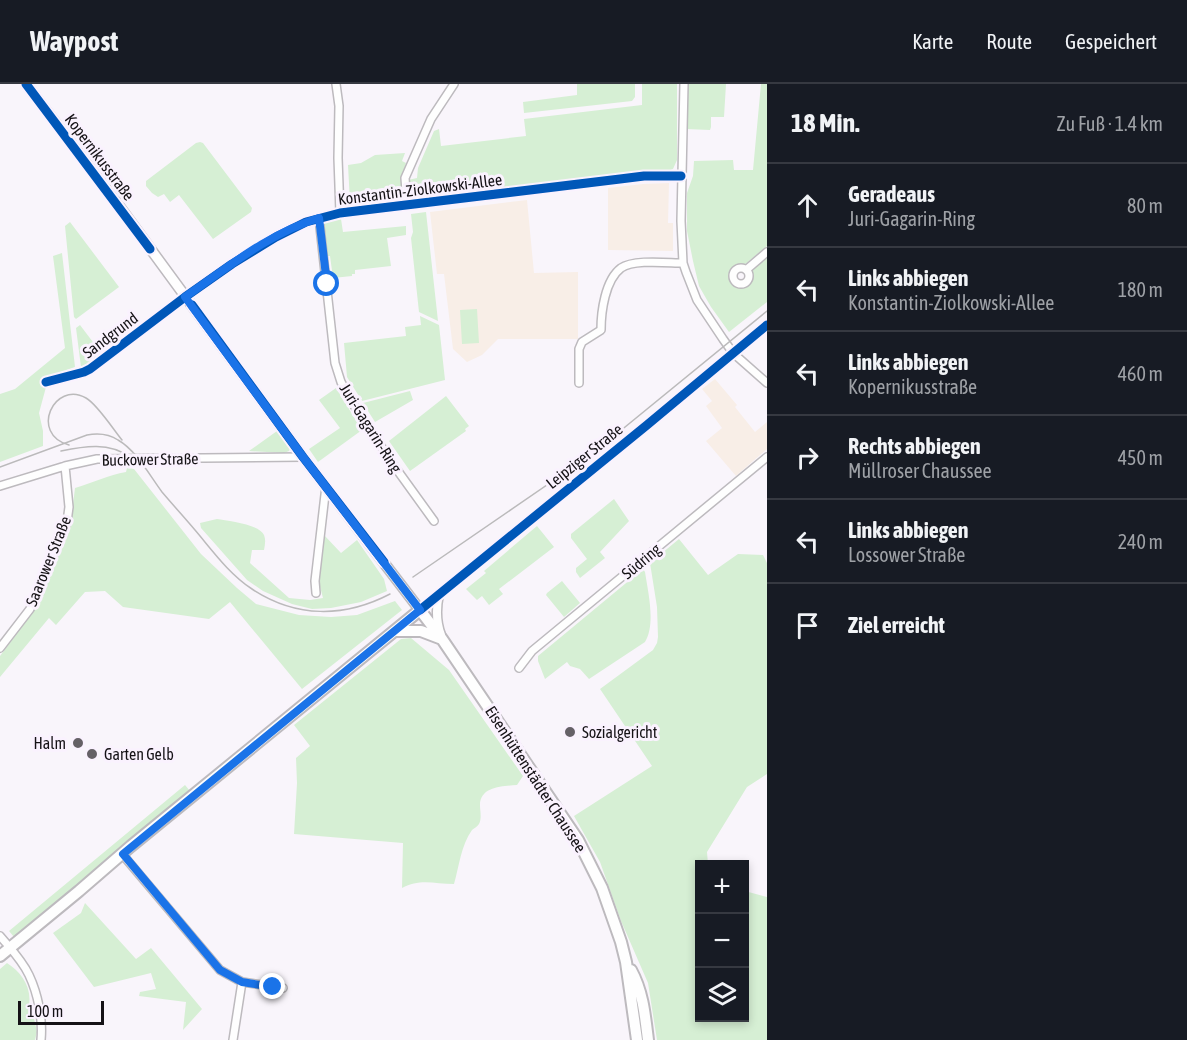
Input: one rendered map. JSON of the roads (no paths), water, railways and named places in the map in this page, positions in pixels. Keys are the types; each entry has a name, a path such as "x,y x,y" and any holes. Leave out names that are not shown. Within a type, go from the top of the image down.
{"main road":[{"name":"Kopernikusstraße","path":"26,84 303,457 420,610"},
{"path":"0,956 420,610"},
{"name":"Eisenhüttenstädter Chaussee","path":"420,610 578,840 602,888 621,942 637,1040"},
{"path":"396,631 421,631 442,639"},
{"name":"Eisenhüttenstädter Chaussee","path":"626,962 638,982 648,1040"}],"street":[{"path":"336,84 339,106 340,213"},
{"path":"407,205 405,178 431,119 454,84"},
{"path":"684,84 681,176 683,263 697,300 733,353 767,383"},
{"name":"Konstantin-Ziolkowski-Allee","path":"185,297 276,237 319,218 340,213 644,176 681,176"},
{"name":"Juri-Gagarin-Ring","path":"319,218 336,363 341,382 373,435 434,521"},
{"path":"746,270 767,252"},
{"path":"579,383 579,349 582,342 600,330 604,300 615,275 621,268 640,263 683,263"},
{"name":"Sandgrund","path":"46,382 90,369 185,297"},
{"name":"Leipziger Straße","path":"420,610 767,325"},
{"name":"Buckower Straße","path":"0,486 64,466 97,459 303,457"},
{"name":"Südring","path":"519,669 532,651 767,457"},
{"name":"Saarower Straße","path":"0,648 30,609 67,522 69,507 64,466"},
{"path":"316,593 315,580 326,486"},
{"path":"439,594 438,627 442,639"},
{"path":"123,854 225,974 242,982 283,988"},
{"path":"0,936 28,973 32,982 41,1022 41,1040"},
{"path":"233,1040 242,982"}],"tram line":[{"path":"413,577 592,454 767,311"},
{"path":"69,445 57,439 50,430 48,421 50,411 56,402 64,396 74,394 86,398 95,406 122,440"},
{"path":"0,467 87,435 111,436 125,444 137,457 162,492 228,569 252,589 269,599 303,610 338,611 373,602 390,594"},
{"path":"61,451 97,446 114,449 130,457"}],"place":[{"name":"Sozialgericht","path":"570,732"},
{"name":"Halm","path":"78,743"},
{"name":"Garten Gelb","path":"92,754"}]}
